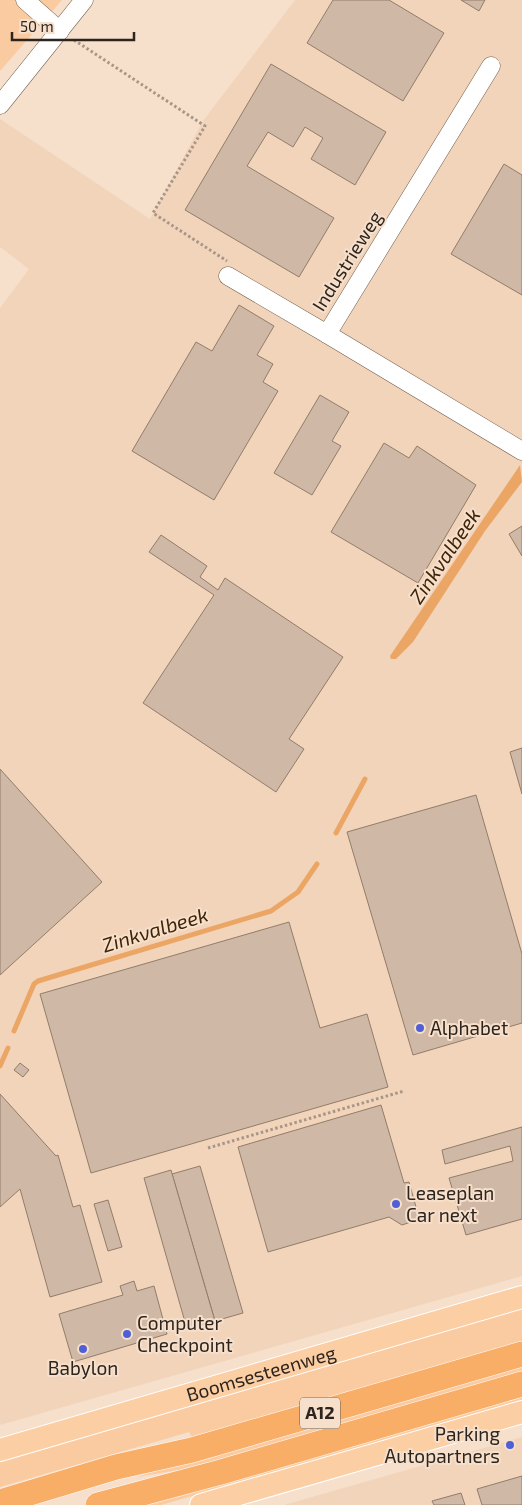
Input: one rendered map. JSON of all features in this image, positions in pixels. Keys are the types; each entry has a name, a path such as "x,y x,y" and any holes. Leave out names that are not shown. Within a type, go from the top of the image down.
{"highway":[{"name":"A12","path":"0,1502 116,1467 192,1450 522,1354"},
{"name":"A12","path":"98,1505 221,1472 522,1384"}],"main road":[{"name":"Boomsesteenweg","path":"0,1450 522,1296"},
{"path":"201,1505 522,1412"}],"street":[{"path":"25,0 60,31"},
{"path":"0,106 84,0"},
{"name":"Industrieweg","path":"491,66 327,334 522,451"},
{"path":"228,276 327,334"}],"path":[{"path":"60,31 205,126 153,213 226,260 228,276"},
{"path":"208,1148 404,1091"}],"shaded area":[{"path":"0,0 62,0 0,71"},
{"path":"295,0 522,0 522,1276 0,1425 0,308 29,269 0,247 0,119 150,219 203,121"},
{"path":"520,465 522,482 485,531 413,642 396,659 391,659 390,656"},
{"path":"522,1306 522,1343 194,1440 189,1432 0,1487 0,1458"},
{"path":"522,1364 522,1374 215,1464 136,1477"},
{"path":"522,1393 522,1400 161,1505 139,1505"},
{"path":"522,1437 522,1505 284,1505"}],"building":[{"path":"333,0 389,0 444,33 403,101 307,43"},
{"path":"461,0 485,0 479,11"},
{"path":"271,64 386,132 355,185 311,159 323,138 305,127 293,147 268,132 247,166 334,218 299,277 185,210"},
{"path":"504,164 522,175 522,295 451,254"},
{"path":"239,305 274,326 257,355 273,364 263,382 278,391 214,500 132,451 196,342 212,351"},
{"path":"320,395 349,412 332,441 341,446 312,495 274,473"},
{"path":"384,443 409,458 417,446 476,485 418,583 331,532"},
{"path":"522,526 522,556 509,534"},
{"path":"161,535 207,566 200,577 218,590 225,578 343,657 289,739 304,749 276,792 143,703 214,595 149,552"},
{"path":"522,748 522,794 510,752"},
{"path":"0,769 102,882 0,975"},
{"path":"476,795 522,954 522,1023 413,1055 347,832"},
{"path":"289,922 320,1028 367,1014 388,1087 91,1173 40,994"},
{"path":"20,1063 29,1070 23,1077 14,1070"},
{"path":"0,1094 56,1156 58,1155 73,1207 80,1205 102,1282 50,1297 20,1189 0,1207"},
{"path":"381,1105 404,1183 409,1182 418,1214 417,1220 402,1225 389,1217 268,1252 238,1147"},
{"path":"522,1127 522,1219 466,1235 449,1178 513,1161 510,1146 445,1164 442,1150"},
{"path":"200,1166 243,1313 215,1321 172,1174"},
{"path":"171,1170 215,1321 187,1329 144,1178"},
{"path":"108,1200 122,1247 108,1251 94,1204"},
{"path":"134,1281 137,1291 154,1286 167,1334 73,1362 59,1314 123,1295 120,1286"},
{"path":"522,1476 522,1505 482,1505 477,1489"},
{"path":"461,1493 465,1505 434,1505 432,1501"}],"waterway":[{"name":"Zinkvalbeek","path":"336,833 365,779"},
{"name":"Zinkvalbeek","path":"14,1031 34,984 38,981 271,911 298,892 317,864"},
{"name":"Zinkvalbeek","path":"0,1066 8,1048"}],"place":[{"name":"Alphabet","path":"420,1028"},
{"name":"Leaseplan Car next","path":"396,1204"},
{"name":"Computer Checkpoint","path":"127,1334"},
{"name":"Babylon","path":"83,1349"},
{"name":"Parking Autopartners","path":"510,1445"}]}
